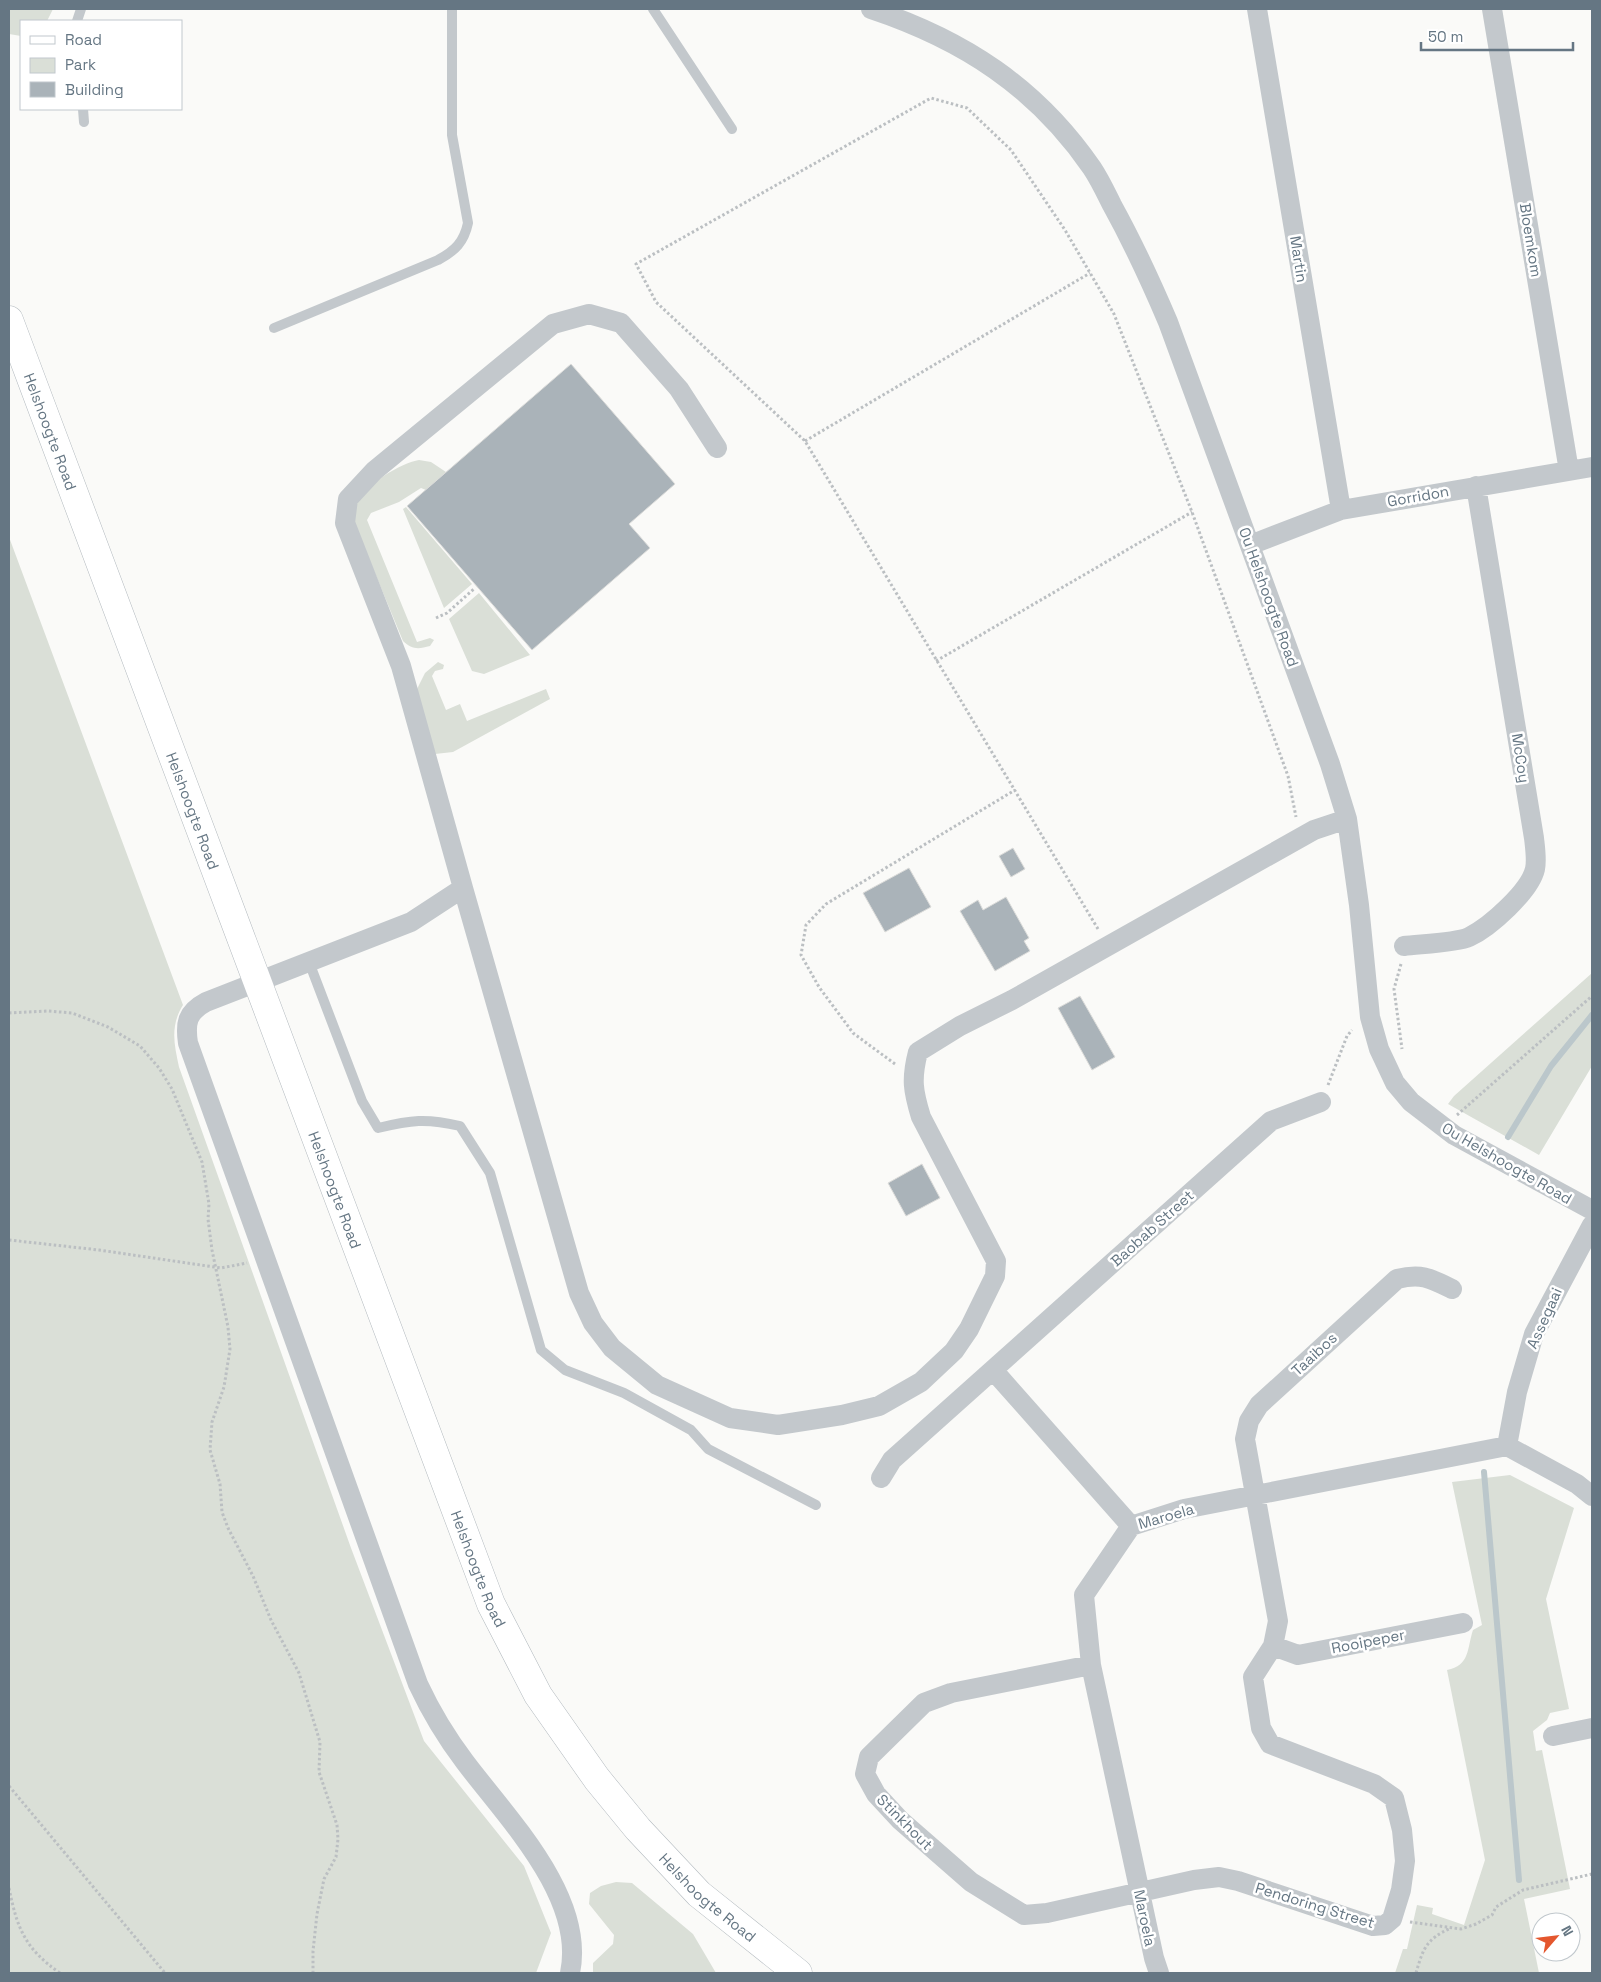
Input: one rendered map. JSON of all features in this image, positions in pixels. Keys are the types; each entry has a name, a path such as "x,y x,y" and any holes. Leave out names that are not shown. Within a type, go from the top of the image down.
{"main road":[{"name":"Helshoogte Road","path":"9,320 491,1604 538,1695 597,1779 638,1829 699,1894 798,1973"}],"street":[{"name":"Ou Helshoogte Road","path":"871,9 912,23 990,64 1023,90 1051,118 1092,169 1138,253 1168,322 1330,764 1347,819 1359,905 1370,1018 1379,1049 1395,1083 1411,1102 1454,1135 1592,1210"},
{"name":"Martin","path":"1257,9 1341,510"},
{"name":"Bloemkom","path":"1492,9 1569,471"},
{"path":"718,448 679,389 622,322 589,314 553,324 374,471 348,498 345,523 401,666 580,1294 593,1323 612,1348 657,1386 722,1414 778,1426 842,1415 879,1406 920,1382 954,1351 969,1329 995,1276 996,1262 922,1117 913,1092 913,1071 918,1052 935,1040 1012,1000 1107,944 1314,830 1347,819"},
{"name":"Gorridon","path":"1250,545 1341,510 1592,467"},
{"name":"McCoy","path":"1404,946 1468,938 1487,925 1510,904 1528,885 1536,868 1534,838 1476,486"},
{"path":"463,888 411,922 196,1007 189,1014 186,1030 188,1043 418,1684 436,1720 542,1860 562,1904 572,1941 570,1973"},
{"name":"Baobab Street","path":"881,1478 892,1460 1271,1121 1321,1102"},
{"name":"Assegaai","path":"1507,1446 1517,1392 1534,1334 1592,1225"},
{"name":"Taaibos","path":"1255,1497 1245,1439 1249,1420 1259,1405 1397,1279 1415,1275 1434,1280 1452,1289"},
{"path":"993,1370 1131,1526"},
{"path":"1507,1446 1577,1484 1592,1496"},
{"name":"Maroela","path":"1159,1973 1091,1665 1084,1595 1131,1526 1184,1509 1255,1497 1507,1446"},
{"name":"Pendoring Street","path":"1140,1892 1194,1880 1219,1877 1263,1888 1373,1926 1385,1925 1392,1919 1401,1890 1405,1861 1402,1830 1394,1798 1374,1784 1270,1744 1260,1728 1253,1677 1273,1646 1278,1621 1255,1497"},
{"name":"Rooipeper","path":"1273,1646 1298,1655 1463,1623"},
{"name":"Stinkhout","path":"1091,1665 951,1694 924,1704 869,1757 865,1774 876,1794 923,1842 971,1882 1024,1915 1047,1913 1140,1892"},
{"path":"1553,1736 1592,1728"}],"lane":[{"path":"274,328 438,260 456,249 465,236 468,223 452,135 452,9"},
{"path":"653,9 732,129"},
{"path":"83,110 84,122"},
{"path":"309,962 362,1101 378,1128 402,1122 430,1119 460,1126 490,1173 541,1350 566,1370 624,1393 692,1430 708,1449 816,1505"}],"path":[{"path":"1107,944 805,441 656,302 636,264 931,98 967,108 1011,150 1065,230 1114,314 1192,512 1288,776 1296,816 1289,844"},
{"path":"805,441 1090,273"},
{"path":"936,661 1192,512"},
{"path":"436,618 447,613 475,588"},
{"path":"913,1071 889,1061 853,1033 819,987 801,955 806,925 826,904 1015,790"},
{"path":"1403,1055 1394,989 1404,946"},
{"path":"1457,1115 1592,996"},
{"path":"9,1013 48,1011 72,1013 92,1019 140,1046 159,1068 172,1089 202,1162 209,1204 208,1220 215,1268 228,1327 230,1349 224,1386 210,1434 210,1450 220,1484 222,1512 228,1528 258,1585 271,1620 299,1673 320,1742 320,1772 337,1825 336,1857 324,1879 317,1914 313,1973"},
{"path":"1321,1102 1346,1036 1356,1024"},
{"path":"9,1240 100,1250 215,1268 265,1259"},
{"path":"9,1786 165,1973"},
{"path":"1392,1919 1461,1929 1476,1924 1492,1915 1496,1907 1522,1890 1592,1874"},
{"path":"9,1888 21,1934 30,1947 60,1973"},
{"path":"1416,1973 1423,1950 1434,1935 1451,1928"}],"green space":[{"path":"9,9 53,9 48,20 20,20 20,36 9,34"},
{"path":"419,460 431,462 446,472 426,490 421,488 399,502 371,513 367,520 417,642 430,638 434,640 430,646 419,648 409,646 403,641 355,525 354,508 359,496 383,476 403,465"},
{"path":"406,507 472,584 444,608 403,509"},
{"path":"9,537 183,1005 176,1020 174,1035 179,1067 351,1548 424,1741 524,1866 551,1933 536,1973 9,1973"},
{"path":"479,593 530,655 484,674 472,671 449,619"},
{"path":"438,662 444,665 443,669 435,671 432,676 446,710 460,704 467,721 546,689 550,699 453,752 435,754 417,689 425,673"},
{"path":"1592,973 1592,1066 1539,1155 1448,1104 1454,1096"},
{"path":"1510,1475 1574,1508 1546,1599 1569,1709 1550,1713 1547,1720 1533,1731 1536,1751 1542,1750 1570,1889 1524,1899 1531,1934 1531,1962 1537,1962 1539,1973 1395,1973 1403,1949 1407,1949 1417,1905 1433,1908 1432,1914 1464,1925 1485,1860 1447,1670 1460,1665 1464,1660 1473,1630 1482,1625 1452,1482"},
{"path":"616,1882 632,1883 693,1934 716,1973 593,1973 593,1963 613,1944 614,1935 589,1904 590,1893 601,1886"}],"building":[{"path":"571,364 675,484 629,524 650,548 532,650 407,506"},
{"path":"1013,848 1025,869 1011,877 999,856"},
{"path":"909,868 931,907 885,932 863,893"},
{"path":"1006,897 1029,938 1024,941 1030,951 995,971 960,911 978,900 983,910"},
{"path":"1080,996 1115,1057 1092,1070 1058,1008"},
{"path":"922,1164 940,1198 906,1216 888,1183"}],"waterway":[{"path":"1508,1137 1551,1066 1592,1015"},
{"path":"1484,1472 1519,1880"}]}
